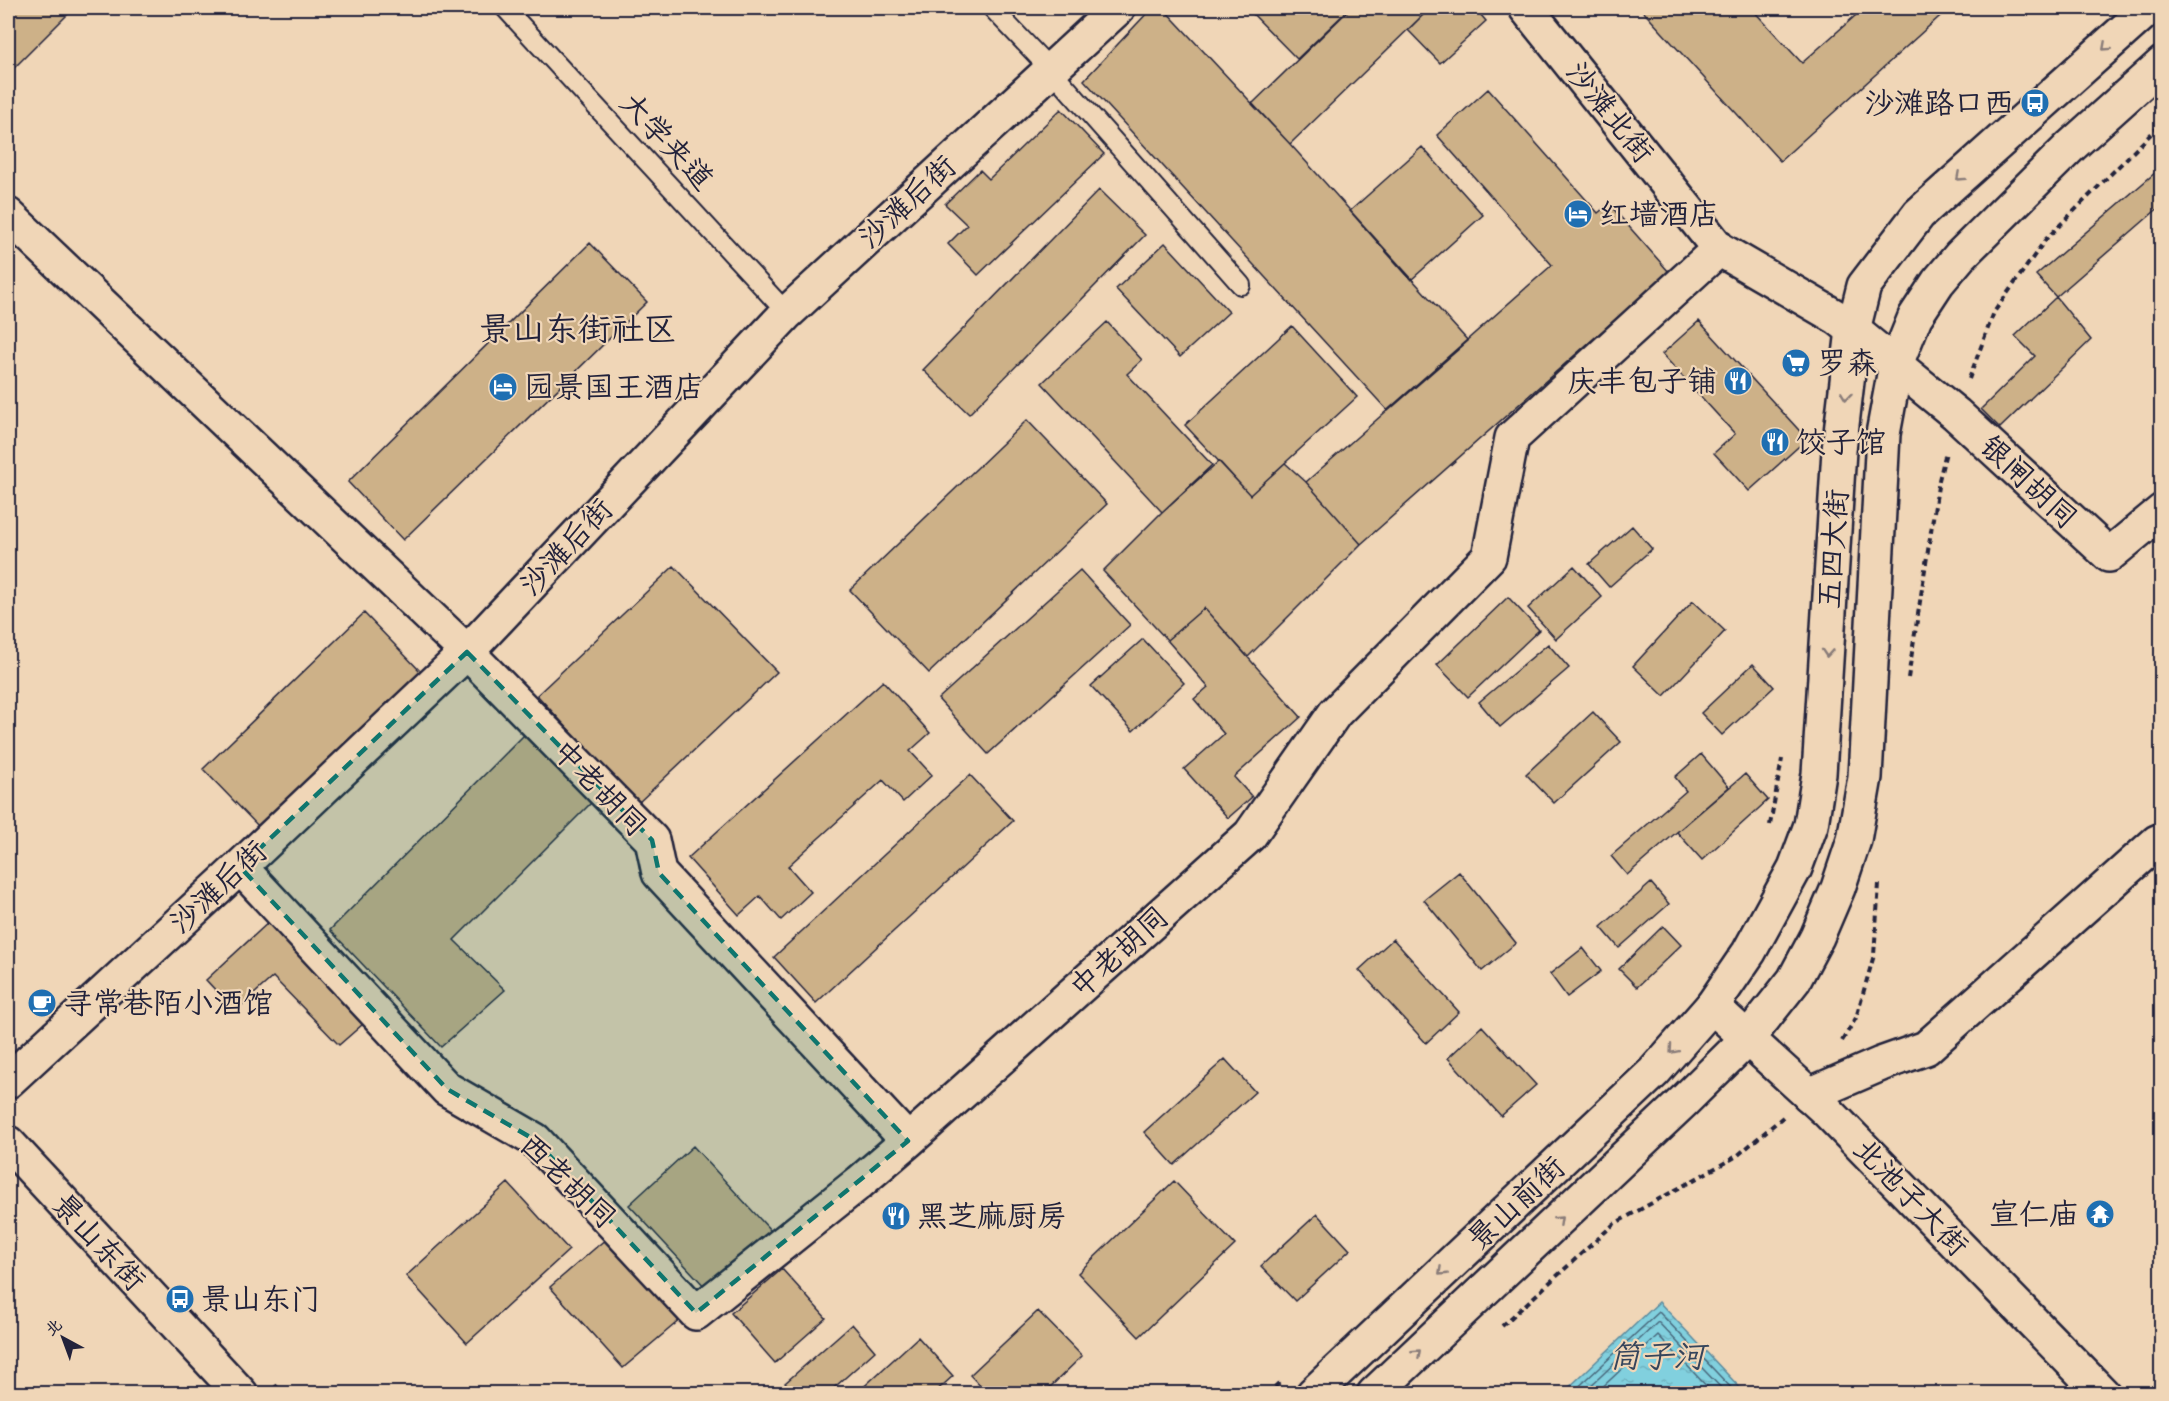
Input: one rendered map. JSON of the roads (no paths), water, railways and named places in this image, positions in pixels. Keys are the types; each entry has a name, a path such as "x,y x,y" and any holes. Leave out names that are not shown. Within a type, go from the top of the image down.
{"street":[{"name":"沙滩后街","path":"8,1081 240,867 467,652 787,313 1118,8"},
{"name":"沙滩北街","path":"1526,8 1719,249 1825,310 1896,364"},
{"name":"五四大街","path":"1712,1006 1766,924 1795,868 1811,825 1819,774 1839,450 1853,330 1864,286 1919,214 2149,8"},
{"name":"五四大街","path":"1748,1038 1794,980 1817,937 1838,888 1854,840 1867,752 1884,434 1896,364 1915,317 1938,282 1960,256 2071,146 2162,64"},
{"name":"中老胡同","path":"8,215 467,652 652,840 659,873 908,1141 1250,835 1335,713 1489,557 1512,438 1719,249"},
{"name":"银闸胡同","path":"1896,364 1956,414 2109,555 2162,511"},
{"path":"1809,1095 1881,1064 1926,1048 2157,842 2162,840"},
{"name":"西老胡同","path":"240,867 447,1089 535,1140 696,1313 908,1141"},
{"name":"北池子大街","path":"1712,1006 1827,1111 2103,1394"},
{"name":"景山前街","path":"1313,1394 1654,1072 1712,1006"},
{"name":"景山前街","path":"1374,1394 1748,1038"},
{"name":"景山东街","path":"8,1143 241,1394"}],"lane":[{"name":"大学夹道","path":"506,8 787,313"},
{"path":"992,8 1051,70 1241,285"}],"water":[{"name":"筒子河","path":"1659,1302 1745,1393 1563,1393"}],"place":[{"name":"沙滩路口西","path":"2035,103"},
{"name":"红墙酒店","path":"1578,214"},
{"name":"罗森","path":"1796,363"},
{"name":"庆丰包子铺","path":"1738,381"},
{"name":"园景国王酒店","path":"503,387"},
{"name":"饺子馆","path":"1775,442"},
{"name":"寻常巷陌小酒馆","path":"42,1003"},
{"name":"宣仁庙","path":"2100,1214"},
{"name":"黑芝麻厨房","path":"896,1216"},
{"name":"景山东门","path":"180,1299"}],"district":[{"name":"景山东街社区","path":"578,328"}]}
